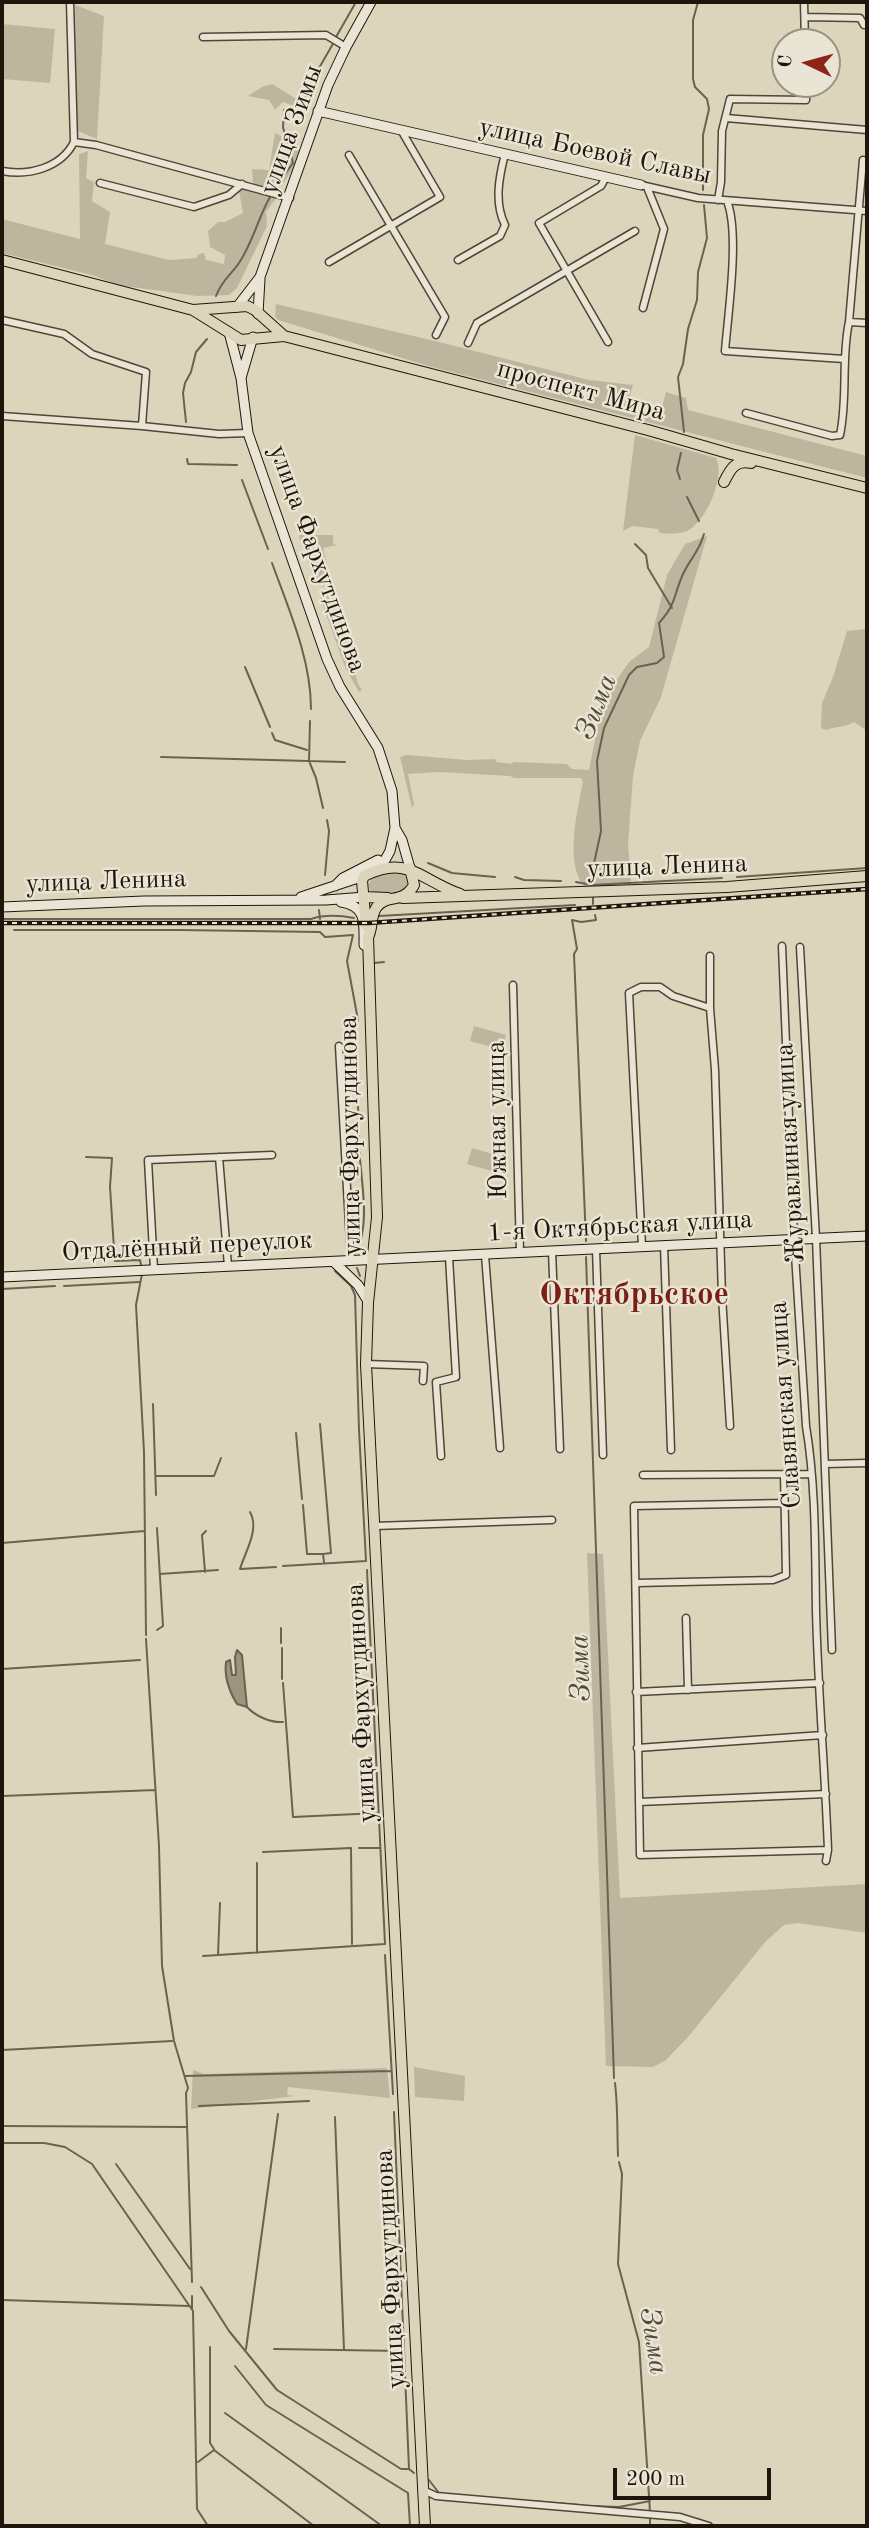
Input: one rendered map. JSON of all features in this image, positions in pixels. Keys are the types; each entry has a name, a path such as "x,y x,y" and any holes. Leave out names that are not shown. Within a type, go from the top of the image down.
{"main road":[{"name":"улица Зимы","path":"260,277 290,198 318,111 346,47 371,2"},
{"name":"улица Боевой Славы","path":"318,111 644,186"},
{"path":"2,260 193,310 240,340 253,337 260,329 260,277"},
{"path":"241,378 227,318 260,277"},
{"path":"193,310 247,306 258,314"},
{"name":"проспект Мира","path":"258,314 284,336"},
{"name":"проспект Мира","path":"253,337 284,336 867,488"},
{"name":"улица Фархутдинова","path":"253,337 241,378 248,433 331,667 340,687 373,738 387,769 394,802 395,828 387,858 368,874"},
{"path":"693,443 724,458 724,482"},
{"path":"724,482 731,454"},
{"path":"724,482 732,467 740,462 780,466"},
{"path":"335,886 343,878 382,857 388,838 395,828"},
{"name":"улица Фархутдинова","path":"395,828 402,840 410,868"},
{"path":"368,937 365,897 361,885 368,874 385,867 410,868 414,885 409,893 401,898"},
{"name":"улица Ленина","path":"410,868 434,883 469,897"},
{"name":"улица Ленина","path":"296,899 368,874"},
{"name":"улица Ленина","path":"2,907 144,901 469,897 727,887 867,876"},
{"name":"улица Фархутдинова","path":"401,898 384,900 376,907 368,937 377,1172 375,1259 369,1303 366,1364 425,2526"},
{"path":"326,900 352,904 363,916 365,984 370,1001"},
{"name":"1-я Октябрьская улица","path":"375,1259 520,1253 552,1256 642,1246 867,1236"},
{"name":"Отдалённый переулок","path":"2,1277 375,1259"},
{"path":"332,1261 358,1284 369,1303"}],"street":[{"path":"2,171 23,173 42,168 67,155 74,142 70,2"},
{"path":"804,2 805,28"},
{"path":"805,17 859,18 864,25 867,24"},
{"path":"203,37 326,35 346,47"},
{"path":"718,200 722,131 730,99 806,98"},
{"path":"726,118 867,130"},
{"path":"329,262 440,197 401,130"},
{"path":"74,142 96,145 290,198"},
{"path":"458,260 500,236 505,225 499,205 499,177 505,154"},
{"path":"349,155 445,317 436,335"},
{"path":"746,413 832,436 840,435 845,400 844,359 863,211 863,160"},
{"path":"606,177 601,186 539,223 608,342"},
{"path":"100,183 194,207 229,195 242,184"},
{"path":"643,308 664,229 644,186"},
{"name":"улица Боевой Славы","path":"644,186 718,200 863,211"},
{"path":"727,201 732,213 732,243 725,351 844,359"},
{"path":"468,343 477,323 635,231"},
{"path":"2,320 64,334 92,354 146,372 142,426"},
{"path":"849,322 867,323"},
{"path":"2,416 219,434 248,433"},
{"name":"Славянская улица","path":"782,946 794,1240 811,1474 826,1794 826,1861"},
{"name":"Журавлиная улица","path":"800,947 816,1238 832,1650"},
{"path":"710,956 722,1296 730,1426"},
{"name":"Южная улица","path":"513,985 520,1253"},
{"path":"642,1246 629,993 640,987 660,987 673,996 710,1008"},
{"path":"339,1046 351,1260"},
{"path":"153,1269 148,1160 272,1155"},
{"path":"219,1157 228,1266"},
{"path":"664,1245 671,1450"},
{"path":"596,1249 603,1455"},
{"path":"485,1255 500,1448"},
{"path":"552,1256 560,1449"},
{"path":"441,1456 436,1382 456,1377 449,1257"},
{"path":"366,1364 424,1366 423,1381"},
{"path":"825,1464 867,1463"},
{"path":"636,1583 773,1580 786,1575 784,1474"},
{"path":"643,1475 811,1474"},
{"path":"785,1503 634,1506 640,1855 828,1850"},
{"path":"374,1526 552,1520"},
{"path":"686,1618 688,1690"},
{"path":"636,1692 820,1683"},
{"path":"637,1748 823,1735"},
{"path":"639,1802 826,1794"},
{"path":"423,2490 436,2497 649,2513 680,2517 709,2526"}],"shaded area":[{"path":"75,5 104,16 97,139 76,128"},
{"path":"2,24 55,29 50,83 2,79"},
{"path":"272,84 311,108 308,111 283,102 275,110 269,100 248,96"},
{"path":"275,133 299,145 299,156 294,168 279,188 261,188 253,184 252,169 269,170"},
{"path":"88,151 86,178 94,182 92,201 110,212 105,244 169,260 196,258 204,253 206,260 224,264 225,255 210,247 208,231 218,222 225,222 243,213 239,191 243,187 277,197 266,212 267,226 237,288 229,295 197,296 118,285 92,275 2,253 2,219 80,239 79,154"},
{"path":"276,304 589,380 633,385 627,406 660,415 666,392 686,398 688,410 867,456 867,478 432,367 278,320 275,316"},
{"path":"635,435 716,458 718,476 712,498 701,518 687,531 660,533 658,529 632,526 623,531"},
{"path":"300,535 333,535 333,544 337,545 323,548 332,584 321,588 326,585 324,580 315,582"},
{"path":"707,536 661,697 640,741 633,776 628,844 631,884 584,886 578,876 574,835 583,781 581,778 514,778 439,772 408,774 414,804 412,808 400,757 406,755 467,760 495,759 496,762 512,764 567,764 572,769 589,770 603,700 629,662 649,647 667,575 685,544"},
{"path":"333,591 358,684 362,690 359,692 345,667 320,597"},
{"path":"865,629 867,731 854,722 826,730 821,728 822,703 847,631"},
{"path":"393,871 404,872 408,877 405,891 378,893 370,890 368,885 372,878"},
{"path":"474,1026 506,1035 502,1050 470,1041"},
{"path":"472,1148 503,1157 499,1173 467,1164"},
{"path":"587,1553 603,1554 620,1898 867,1884 867,1933 798,1923 784,1925 766,1941 688,2037 666,2060 653,2067 606,2066"},
{"path":"237,1650 242,1655 247,1707 237,1704 226,1679 226,1662 230,1660 232,1675 236,1675"},
{"path":"414,2067 465,2076 464,2101 415,2097"},
{"path":"387,2068 390,2098 288,2087 287,2095 295,2096 191,2109 193,2070 204,2074"}],"waterway":[{"path":"336,37 356,2"},
{"name":"Зима","path":"698,2 693,20 693,79 695,87 707,99 709,109 703,135 703,190"},
{"path":"274,189 293,163 283,127 284,110 296,108 306,96 334,42"},
{"path":"216,296 244,255 270,197"},
{"name":"Зима","path":"684,432 678,377 697,300 698,272 707,238 704,205"},
{"path":"186,422 183,393 185,383 196,352 207,339"},
{"name":"Зима","path":"680,479 677,470 681,453"},
{"path":"187,459 188,464 237,465"},
{"path":"242,480 268,549"},
{"name":"Зима","path":"687,497 699,521"},
{"name":"Зима","path":"592,885 601,831 597,761 604,728 629,675 637,667 657,663 664,657 659,623 672,605 683,574 704,534"},
{"path":"635,544 646,555 648,568 672,608"},
{"path":"272,563 303,653 311,709"},
{"path":"245,667 270,727"},
{"path":"310,721 309,761 323,808"},
{"path":"272,733 275,740 307,750"},
{"path":"161,757 345,762"},
{"path":"325,875 329,831 327,820"},
{"path":"428,863 452,873 495,877"},
{"path":"737,877 867,868"},
{"path":"515,877 524,880 561,881"},
{"path":"576,882 592,885 722,878"},
{"name":"Зима","path":"593,898 593,904"},
{"path":"379,916 575,905"},
{"path":"319,910 320,919"},
{"name":"Зима","path":"586,1241 574,954 577,949 572,920 596,920 595,915"},
{"path":"2,919 354,918"},
{"path":"14,930 320,932 325,937 353,935 347,961 358,1020 353,1030 364,1198 363,1226 357,1251"},
{"path":"374,963 384,962"},
{"path":"86,1157 112,1158 110,1187 114,1249"},
{"path":"114,1257 115,1261 140,1260 141,1265"},
{"name":"Зима","path":"586,1257 614,2078"},
{"path":"357,1268 360,1276"},
{"path":"283,1566 366,1561 355,1295 351,1286 335,1271"},
{"path":"142,1274 136,1305 144,1452 146,1635"},
{"path":"64,1286 139,1282"},
{"path":"2,1289 55,1286"},
{"path":"153,1404 156,1495"},
{"path":"320,1424 331,1553 323,1554 324,1562"},
{"path":"296,1433 302,1499"},
{"path":"157,1476 214,1476 221,1458"},
{"path":"303,1505 307,1554 323,1554"},
{"path":"250,1512 253,1533 240,1569 276,1567"},
{"path":"157,1528 163,1626 157,1630"},
{"path":"2,1543 144,1531"},
{"path":"205,1572 202,1535 206,1531"},
{"path":"160,1574 218,1570"},
{"path":"203,1956 385,1944 367,1570"},
{"path":"281,1628 281,1643"},
{"path":"146,1639 159,1846 162,1966 174,2041 188,2088 186,2093 192,2282"},
{"path":"282,1648 282,1679"},
{"path":"2,1669 140,1660"},
{"path":"283,1683 293,1817 378,1813"},
{"path":"247,1707 264,1718 283,1722"},
{"path":"2,1796 155,1790"},
{"path":"263,1852 351,1848 352,1944"},
{"path":"359,1848 379,1848"},
{"path":"257,1863 257,1953"},
{"path":"218,1955 220,1903"},
{"path":"385,1955 393,2094"},
{"path":"2,2050 172,2041"},
{"path":"185,2076 391,2071"},
{"name":"Зима","path":"615,2083 618,2156"},
{"path":"199,2106 309,2101"},
{"path":"394,2112 409,2469"},
{"path":"246,2349 278,2114"},
{"path":"335,2117 344,2350"},
{"path":"2,2126 186,2127"},
{"path":"2,2143 44,2143 65,2147 92,2164 193,2311 197,2509 208,2526"},
{"name":"Зима","path":"619,2162 622,2174 618,2264 639,2342 650,2512"},
{"path":"116,2164 190,2269"},
{"path":"201,2287 229,2331 277,2390 401,2469 409,2469 414,2473"},
{"path":"192,2296 192,2309"},
{"path":"2,2300 189,2306"},
{"path":"210,2347 210,2443 214,2449"},
{"path":"274,2349 402,2351"},
{"path":"235,2366 266,2405 408,2493 410,2526"},
{"path":"225,2413 382,2526"},
{"path":"198,2462 214,2450 314,2526"},
{"path":"429,2480 439,2493"},
{"path":"531,2501 578,2505"},
{"path":"590,2506 619,2507 650,2501"},
{"name":"Зима","path":"650,2517 650,2526"}],"railway":[{"path":"2,923 369,923 867,889"}],"district":[{"name":"Октябрьское","path":"634,1295"}]}
